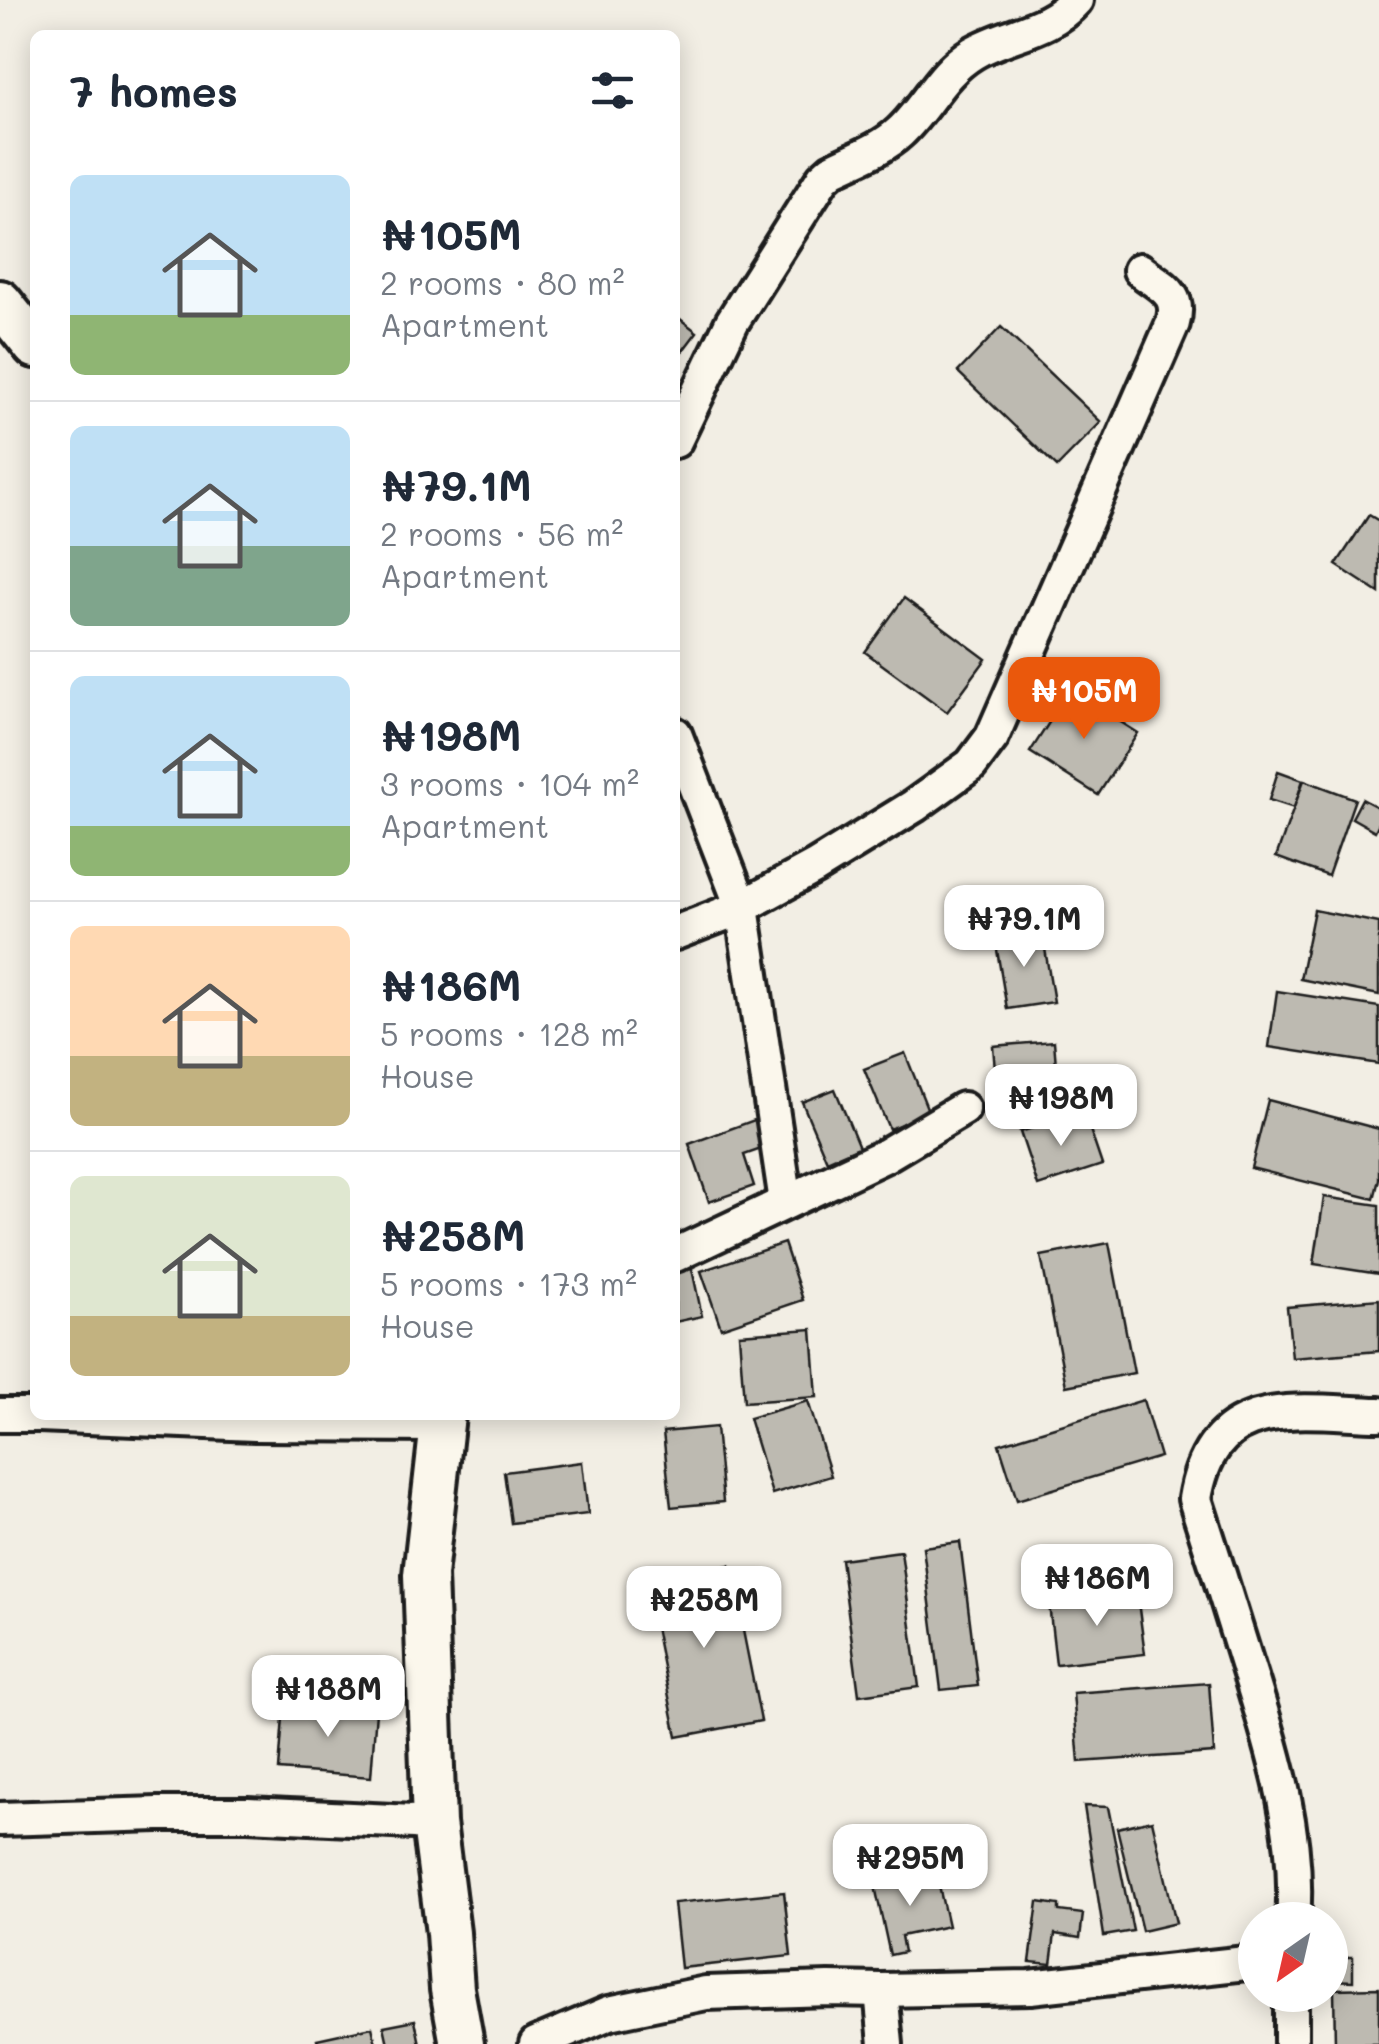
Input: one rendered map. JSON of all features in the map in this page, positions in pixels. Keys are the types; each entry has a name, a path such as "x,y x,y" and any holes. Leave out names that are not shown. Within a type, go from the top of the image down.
{"street":[{"path":"680,431 732,322 823,178 900,133 956,65 985,46 1049,22 1076,0"},
{"path":"680,930 742,907 815,867 914,806 971,765 992,738 1177,309 1173,296 1140,270"},
{"path":"0,302 30,340"},
{"path":"680,747 742,907 786,1202"},
{"path":"680,1252 884,1156 963,1109"},
{"path":"1295,1902 1288,1815 1267,1730 1195,1499 1199,1473 1239,1422 1274,1411 1379,1414"},
{"path":"0,1415 30,1415"},
{"path":"159,1420 256,1424 443,1420 425,1575 434,1823 452,1990 462,2044"},
{"path":"0,1820 248,1814 434,1823"},
{"path":"536,2044 608,2013 706,1993 1030,1987 1238,1964"},
{"path":"880,1990 886,2044"},
{"path":"1290,2012 1291,2044"}],"building":[{"path":"680,319 697,332 680,354"},
{"path":"1001,327 1101,422 1057,467 958,372"},
{"path":"1369,515 1379,521 1379,593 1336,565"},
{"path":"904,598 986,659 947,712 865,652"},
{"path":"1070,690 1138,733 1098,795 1030,752"},
{"path":"1278,771 1303,780 1294,808 1269,800"},
{"path":"1304,780 1355,799 1328,876 1276,857"},
{"path":"1362,799 1379,808 1375,831 1352,818"},
{"path":"1314,910 1379,923 1379,995 1300,979"},
{"path":"1042,931 1054,1002 1007,1009 995,938"},
{"path":"1277,991 1379,1007 1379,1064 1269,1047"},
{"path":"1054,1041 1059,1101 998,1106 993,1046"},
{"path":"905,1053 929,1113 889,1129 864,1069"},
{"path":"835,1089 859,1147 827,1161 802,1102"},
{"path":"1268,1100 1379,1129 1379,1179 1374,1199 1251,1168"},
{"path":"1084,1112 1102,1165 1038,1186 1020,1132"},
{"path":"757,1119 767,1147 744,1155 754,1186 709,1202 689,1144"},
{"path":"1324,1197 1379,1205 1379,1274 1314,1264"},
{"path":"784,1243 803,1300 721,1328 701,1271"},
{"path":"1109,1243 1134,1373 1066,1386 1041,1256"},
{"path":"692,1269 702,1316 680,1321 680,1272"},
{"path":"1379,1299 1379,1351 1292,1358 1287,1307"},
{"path":"812,1329 817,1397 744,1402 739,1334"},
{"path":"1143,1400 1160,1457 1017,1500 999,1444"},
{"path":"808,1401 831,1476 772,1494 749,1418"},
{"path":"716,1427 723,1502 671,1507 663,1432"},
{"path":"582,1462 588,1514 511,1523 504,1472"},
{"path":"960,1542 978,1686 941,1690 923,1547"},
{"path":"901,1551 919,1687 859,1695 841,1559"},
{"path":"730,1565 761,1721 677,1737 646,1582"},
{"path":"1137,1594 1145,1654 1056,1664 1049,1604"},
{"path":"1209,1683 1214,1753 1079,1762 1073,1693"},
{"path":"284,1704 376,1711 371,1777 279,1770"},
{"path":"1084,1806 1108,1807 1133,1931 1104,1936"},
{"path":"1152,1820 1176,1923 1142,1931 1117,1828"},
{"path":"936,1873 948,1926 901,1936 904,1952 890,1955 875,1886"},
{"path":"784,1892 791,1956 681,1968 674,1903"},
{"path":"1038,1902 1059,1905 1059,1911 1083,1914 1080,1938 1055,1934 1051,1964 1030,1962"},
{"path":"1348,1957 1353,1957 1353,1981 1348,1981"},
{"path":"1379,1988 1379,2044 1335,2044 1334,2012 1348,2012 1348,1989"},
{"path":"415,2020 420,2044 388,2044 384,2026"},
{"path":"372,2027 376,2044 318,2044 317,2039"}]}
